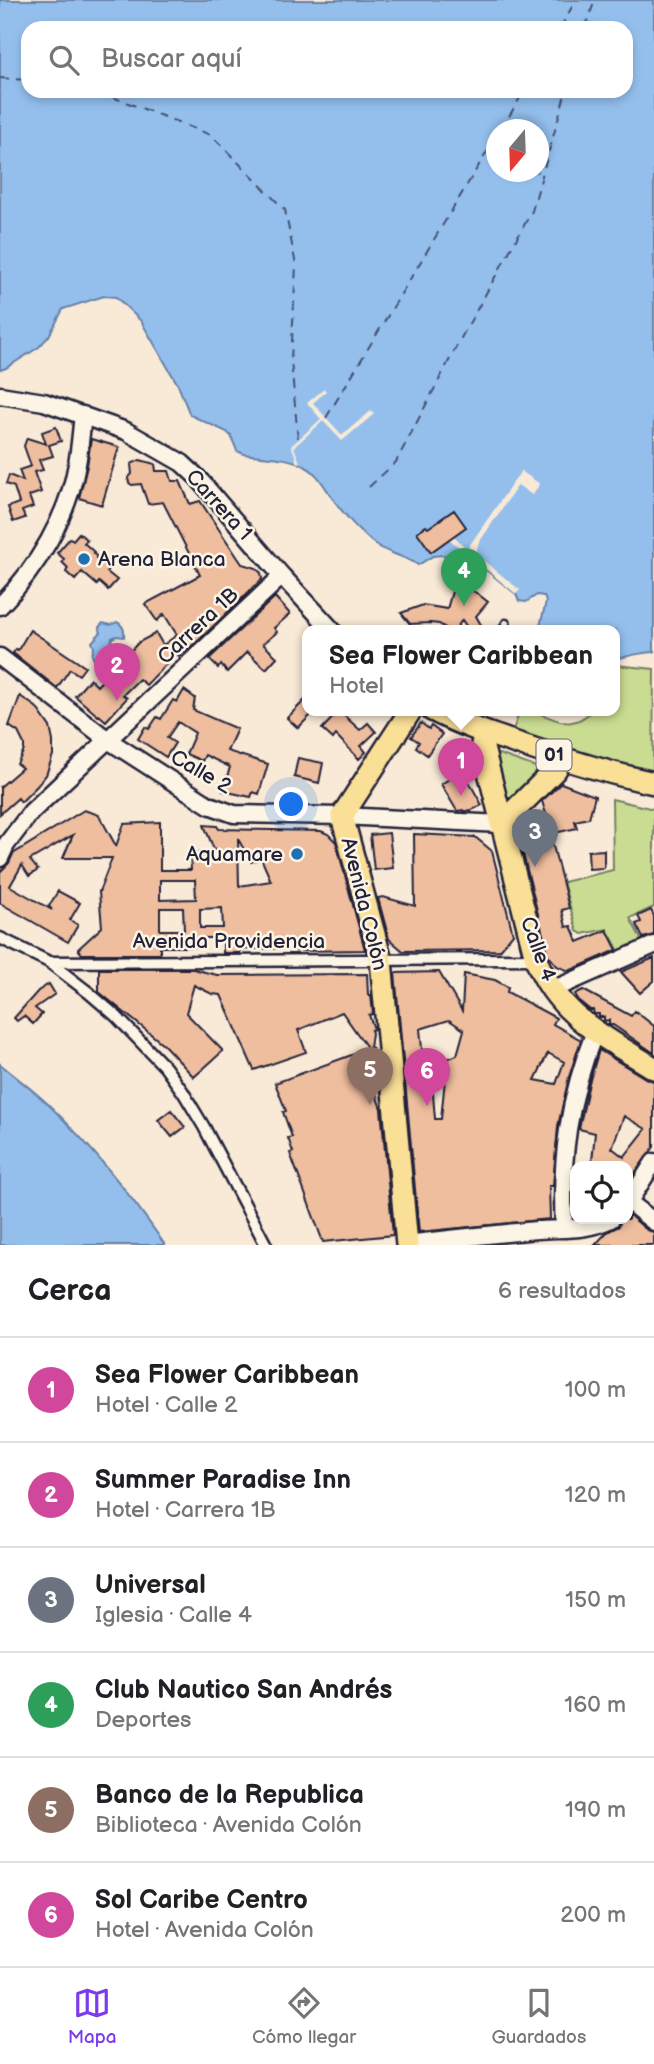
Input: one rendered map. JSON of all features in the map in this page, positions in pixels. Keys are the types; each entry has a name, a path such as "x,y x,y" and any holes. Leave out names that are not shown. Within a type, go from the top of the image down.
{"main road":[{"name":"Avenida Colón","path":"402,1244 381,960 342,816 407,716"},
{"name":"01","path":"444,716 484,738 558,763 654,783"},
{"name":"Calle 4","path":"484,738 501,824 542,975 573,1015 654,1068"},
{"name":"01","path":"558,763 589,780 654,798"},
{"path":"501,824 558,763"}],"street":[{"name":"Carrera 1","path":"0,395 44,402 126,431 182,463 327,625"},
{"path":"0,606 38,559 62,514 77,466 83,415"},
{"name":"Carrera 1B","path":"0,858 6,845 31,812 282,576"},
{"name":"Calle 2","path":"0,657 108,740 221,810 234,814 501,824"},
{"path":"0,938 49,962 88,992 116,1016 165,1067 204,1127 266,1245"},
{"path":"552,990 654,945"},
{"name":"Avenida Providencia","path":"49,962 536,959"},
{"path":"564,1229 562,1195 567,1128 577,1084 595,1031"},
{"path":"633,1195 654,1162"},
{"path":"633,1207 654,1223"},
{"path":"402,1244 601,1224"}],"green space":[{"path":"620,666 654,669 653,778 511,736 518,716 547,716 566,722 620,716"},
{"path":"499,754 541,769 510,810 491,758"},
{"path":"612,799 654,809 654,907 630,918 642,941 619,951 607,929 582,934 577,931 563,882 613,870"}],"water":[{"path":"0,0 654,0 654,652 620,659 620,625 540,625 546,602 544,596 537,595 526,602 519,601 516,594 467,555 457,559 442,555 433,556 418,565 376,545 350,520 308,468 289,460 237,451 227,432 190,415 178,385 141,321 116,297 104,296 63,309 49,336 39,347 0,370"},
{"path":"117,622 123,628 124,637 116,636 111,643 117,648 119,656 116,659 94,660 92,642 101,632 99,627 103,623 111,625"},
{"path":"0,1064 44,1100 81,1138 125,1190 165,1245 0,1245"}],"pier":[{"path":"324,389 326,391 313,403 342,435 371,411 374,414 342,441 323,421 294,447 300,463 296,462 291,446 321,419 307,403"},
{"path":"521,471 540,484 532,495 518,485 477,549 479,557 520,590 516,594 449,539 454,536 467,549"}],"building":[{"path":"56,427 61,441 49,445 53,456 39,460 43,470 34,472 41,492 29,496 33,507 22,511 25,518 13,522 8,507 19,503 14,487 6,484 9,475 23,481 19,470 31,466 24,446 27,438 46,444 42,432"},
{"path":"91,439 119,447 102,505 79,498"},
{"path":"140,460 155,464 156,471 169,471 172,481 180,481 190,504 200,501 242,564 256,568 262,579 199,640 179,656 177,653 146,685 139,679 123,695 127,698 106,721 75,696 90,679 97,686 139,642 156,633 163,645 177,635 164,614 157,621 145,604 200,575 163,502 148,504 141,484 129,483 131,464"},
{"path":"454,510 466,527 431,552 417,532 426,526 428,528"},
{"path":"79,533 87,540 84,543 94,552 96,558 109,569 107,572 117,580 108,590 99,582 97,585 82,572 75,580 66,572 68,568 62,562 64,559 57,553 70,538 73,540"},
{"path":"455,581 488,602 476,616 481,625 466,625 462,620 458,625 410,624 401,613 423,605 447,609"},
{"path":"275,597 290,614 274,628 277,632 263,644 277,657 266,669 247,652 227,672 221,665 218,668 209,659"},
{"path":"30,630 85,667 79,675 70,669 57,688 13,653 18,650"},
{"path":"184,690 195,698 193,710 237,729 227,751 268,764 259,794 253,792 251,797 223,791 230,767 205,755 202,761 186,754 195,733 178,722 167,738 175,743 166,757 138,739 145,727 149,729 157,717 161,719 173,700 177,702"},
{"path":"20,696 36,707 50,727 53,755 46,775 37,786 21,802 18,798 0,814 0,787 22,768 17,764 24,744 18,732 9,726"},
{"path":"302,703 302,716 310,716 298,728 287,718"},
{"path":"334,716 345,716 360,730 368,723 376,732 361,746 366,752 359,759 336,735 333,739 322,729"},
{"path":"421,723 442,734 427,755 416,747 419,742 411,737"},
{"path":"298,758 323,763 319,783 294,777"},
{"path":"463,771 482,805 465,812 457,811 441,784"},
{"path":"561,783 595,796 589,818 575,821 577,828 550,834 569,908 562,910 566,927 571,926 578,942 607,930 617,950 569,971 557,966 548,955 517,829 530,818 546,814 542,801"},
{"path":"84,810 99,815 116,846 124,824 160,822 160,870 191,870 190,853 215,852 204,825 217,826 219,829 321,831 336,842 365,950 240,949 240,953 223,953 223,938 199,938 200,947 160,947 160,954 82,954 78,949 102,927 99,892 112,858 63,858 73,835 30,860 38,870 29,876 22,865 10,886 52,910 49,906 58,891 80,903 70,920 78,925 68,942 0,903 0,872 13,854","holes":["238,839 251,862 261,858 271,881 239,886","160,880 195,880 196,899 160,900","160,908 183,908 184,930 160,930","222,908 223,928 200,928 200,909"]},
{"path":"389,833 393,868 374,870 370,835"},
{"path":"414,834 475,837 492,851 513,934 500,950 403,951 389,939 378,898 415,906"},
{"path":"604,850 604,868 589,869 588,851"},
{"path":"651,910 654,916 654,935 643,938 636,924 641,922 638,916"},
{"path":"654,958 654,981 640,993 621,972"},
{"path":"99,969 193,969 217,975 367,974 368,995 371,995 373,1014 369,1015 374,1029 371,1030 372,1048 365,1065 368,1073 379,1080 372,1082 381,1109 393,1235 323,1242 290,1153 293,1152 288,1138 292,1137 275,1083 368,1049 342,1012 298,1030 306,1052 254,1070 221,995 212,994 194,985 186,1013 223,1051 194,1077 163,1044 99,992"},
{"path":"439,972 462,1011 464,974 495,980 508,987 507,992 556,1018 553,1024 581,1040 558,1126 553,1186 549,1186 550,1219 419,1232 395,973","holes":["449,1020 464,1030 457,1055 447,1059 441,1119 435,1119 430,1058 423,1058 420,1029","548,1053 564,1062 556,1084 535,1080"]},
{"path":"49,984 55,994 35,1008 42,1014 33,1024 24,1016 17,1021 14,1018 38,991"},
{"path":"583,990 631,1016 635,1011 654,1026 654,1053 613,1025 609,1025 609,1020 604,1021 604,1017 594,1014 593,1010 579,1001 575,994"},
{"path":"599,1050 654,1081 654,1147 633,1175 633,1161 592,1161 595,1133 579,1129","holes":["624,1116 646,1129 624,1157 612,1148"]},
{"path":"171,1110 185,1127 172,1137 158,1120"},
{"path":"633,1218 647,1230 654,1232 654,1245 595,1245 607,1232 619,1226 633,1224"}],"ferry route":[{"path":"564,21 576,0"},
{"path":"588,21 595,0"},
{"path":"0,78 21,80"},
{"path":"115,98 211,135 285,210 296,265 291,360 298,440"},
{"path":"507,119 520,98"},
{"path":"369,487 396,462 532,211 564,98"},
{"path":"326,418 486,154"}],"place":[{"name":"Arena Blanca","path":"84,559"},
{"name":"Club Nautico San Andrés","path":"464,606"},
{"name":"Summer Paradise Inn","path":"117,701"},
{"name":"Sea Flower Caribbean","path":"461,796"},
{"name":"Aquamare","path":"297,854"},
{"name":"Universal","path":"535,867"},
{"name":"Banco de la Republica","path":"370,1105"},
{"name":"Sol Caribe Centro","path":"427,1106"}]}
